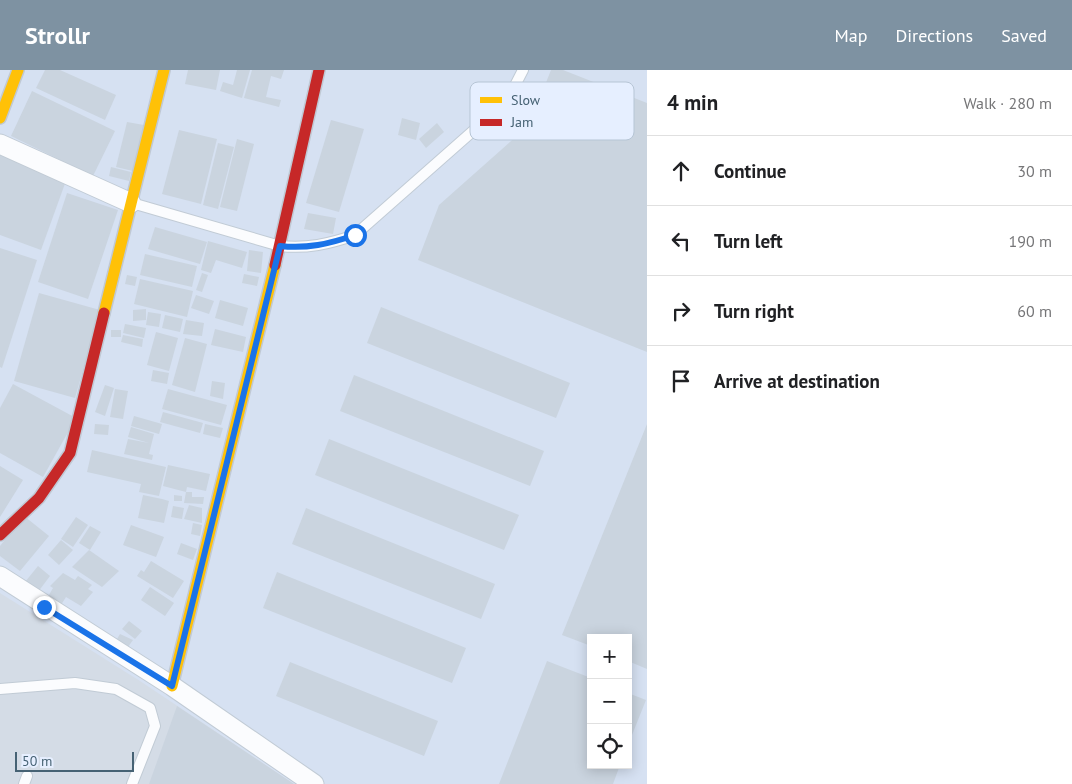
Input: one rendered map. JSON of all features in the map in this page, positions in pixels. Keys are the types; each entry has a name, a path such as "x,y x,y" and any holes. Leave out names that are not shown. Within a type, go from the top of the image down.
{"street":[{"path":"0,118 18,70"},
{"path":"0,535 39,498 70,452 164,70"},
{"path":"172,686 280,246 319,70"},
{"path":"0,144 131,203"},
{"path":"0,576 172,686 314,784"}],"lane":[{"path":"517,82 523,70"},
{"path":"131,203 280,246 300,248 328,244 355,235 470,134"},
{"path":"0,689 75,683 116,689 150,708 155,726 132,784"}],"shaded area":[{"path":"0,70 647,70 647,784 0,784"},
{"path":"0,593 140,681 294,784 0,784"}],"building":[{"path":"45,70 60,70 116,95 105,120 36,88"},
{"path":"188,70 220,70 216,90 185,84"},
{"path":"237,70 250,70 242,98 220,91 223,82 233,85"},
{"path":"252,70 284,70 281,79 271,76 266,97 281,100 279,107 244,98"},
{"path":"551,70 563,70 594,82 546,82"},
{"path":"32,91 115,131 93,176 11,136"},
{"path":"634,98 647,103 647,352 418,260 439,205 512,140 634,140"},
{"path":"402,118 420,123 416,140 398,135"},
{"path":"331,120 364,129 339,212 306,203"},
{"path":"127,122 144,125 133,171 116,167"},
{"path":"437,123 444,132 426,148 419,139"},
{"path":"179,130 217,139 201,204 162,194"},
{"path":"237,139 254,144 237,211 220,207"},
{"path":"218,143 234,147 218,209 203,205"},
{"path":"0,153 67,178 41,250 0,235"},
{"path":"111,167 131,172 129,181 109,176"},
{"path":"67,193 118,210 88,299 38,282"},
{"path":"308,213 336,218 333,234 304,229"},
{"path":"155,227 207,242 200,264 148,249"},
{"path":"208,241 247,252 242,268 216,260 211,273 201,270"},
{"path":"0,248 37,260 2,368 0,367"},
{"path":"249,250 263,252 261,273 247,271"},
{"path":"145,254 197,266 192,287 140,275"},
{"path":"202,273 208,275 202,292 196,290"},
{"path":"244,274 259,277 257,286 242,283"},
{"path":"127,275 137,277 135,286 125,284"},
{"path":"140,279 193,291 187,317 134,304"},
{"path":"39,293 100,310 75,398 14,381"},
{"path":"196,295 214,301 209,314 191,308"},
{"path":"220,300 248,308 243,326 215,318"},
{"path":"381,307 570,383 556,418 367,343"},
{"path":"146,309 146,320 133,321 133,310"},
{"path":"148,312 161,314 159,327 146,325"},
{"path":"165,315 183,319 180,332 162,328"},
{"path":"186,320 204,323 202,336 183,334"},
{"path":"125,324 146,328 144,338 123,333"},
{"path":"215,329 246,337 243,352 211,345"},
{"path":"111,330 121,330 121,337 111,337"},
{"path":"156,332 178,338 169,371 147,365"},
{"path":"123,335 143,339 142,347 121,342"},
{"path":"185,338 207,344 195,392 172,385"},
{"path":"153,370 169,373 167,384 151,381"},
{"path":"354,375 544,451 530,486 340,411"},
{"path":"212,381 225,383 223,399 210,396"},
{"path":"13,384 76,418 43,477 0,453 0,408"},
{"path":"105,385 114,388 105,416 95,412"},
{"path":"115,389 128,391 123,419 110,417"},
{"path":"168,389 227,405 221,425 162,409"},
{"path":"163,412 203,423 200,433 160,422"},
{"path":"134,416 162,424 159,434 131,426"},
{"path":"95,424 109,425 108,435 94,434"},
{"path":"205,424 223,428 220,438 203,434"},
{"path":"647,424 647,669 632,663 632,634 587,634 587,644 562,635"},
{"path":"131,427 154,434 149,454 153,455 152,460 124,454 128,439 149,443 128,437"},
{"path":"329,439 519,515 504,550 315,475"},
{"path":"92,450 166,467 159,496 139,492 141,484 87,472"},
{"path":"168,465 210,474 206,491 187,487 186,492 163,486"},
{"path":"0,466 23,480 0,517"},
{"path":"186,492 192,492 192,497 204,497 203,504 184,503"},
{"path":"143,495 169,501 164,523 138,518"},
{"path":"174,495 182,496 182,501 174,501"},
{"path":"189,505 202,508 202,523 184,519"},
{"path":"173,506 184,508 182,519 171,517"},
{"path":"306,508 495,584 481,619 292,544"},
{"path":"24,516 49,536 20,571 0,556 0,546"},
{"path":"76,517 88,525 73,547 61,539"},
{"path":"193,523 202,525 200,536 191,534"},
{"path":"131,525 164,537 156,557 123,545"},
{"path":"90,526 101,532 90,550 79,543"},
{"path":"61,540 73,550 59,565 48,555"},
{"path":"181,543 197,549 193,560 177,554"},
{"path":"89,550 119,571 102,587 72,567"},
{"path":"151,561 184,581 173,598 137,576 141,570 144,572"},
{"path":"38,566 50,576 38,592 25,582"},
{"path":"277,572 466,648 452,683 263,608"},
{"path":"63,573 75,580 78,576 92,585 88,589 93,592 81,606 66,597 59,608 46,600 53,588 50,586"},
{"path":"150,587 174,603 165,616 141,600"},
{"path":"129,621 142,631 135,639 122,629"},
{"path":"120,634 133,640 128,647 117,639"},
{"path":"547,661 587,676 587,769 619,769 613,784 499,784"},
{"path":"290,662 438,721 424,756 276,696"},
{"path":"632,695 646,700 632,735"},
{"path":"177,706 294,784 149,784"}],"traffic: slow":[{"path":"0,118 18,70"},
{"path":"104,313 164,70"},
{"path":"172,686 275,265"}],"traffic: jam":[{"path":"275,265 319,70"},
{"path":"0,535 39,498 70,453 104,313"}],"route":[{"path":"44,607 172,686 280,246 300,248 328,244 355,235"}]}
